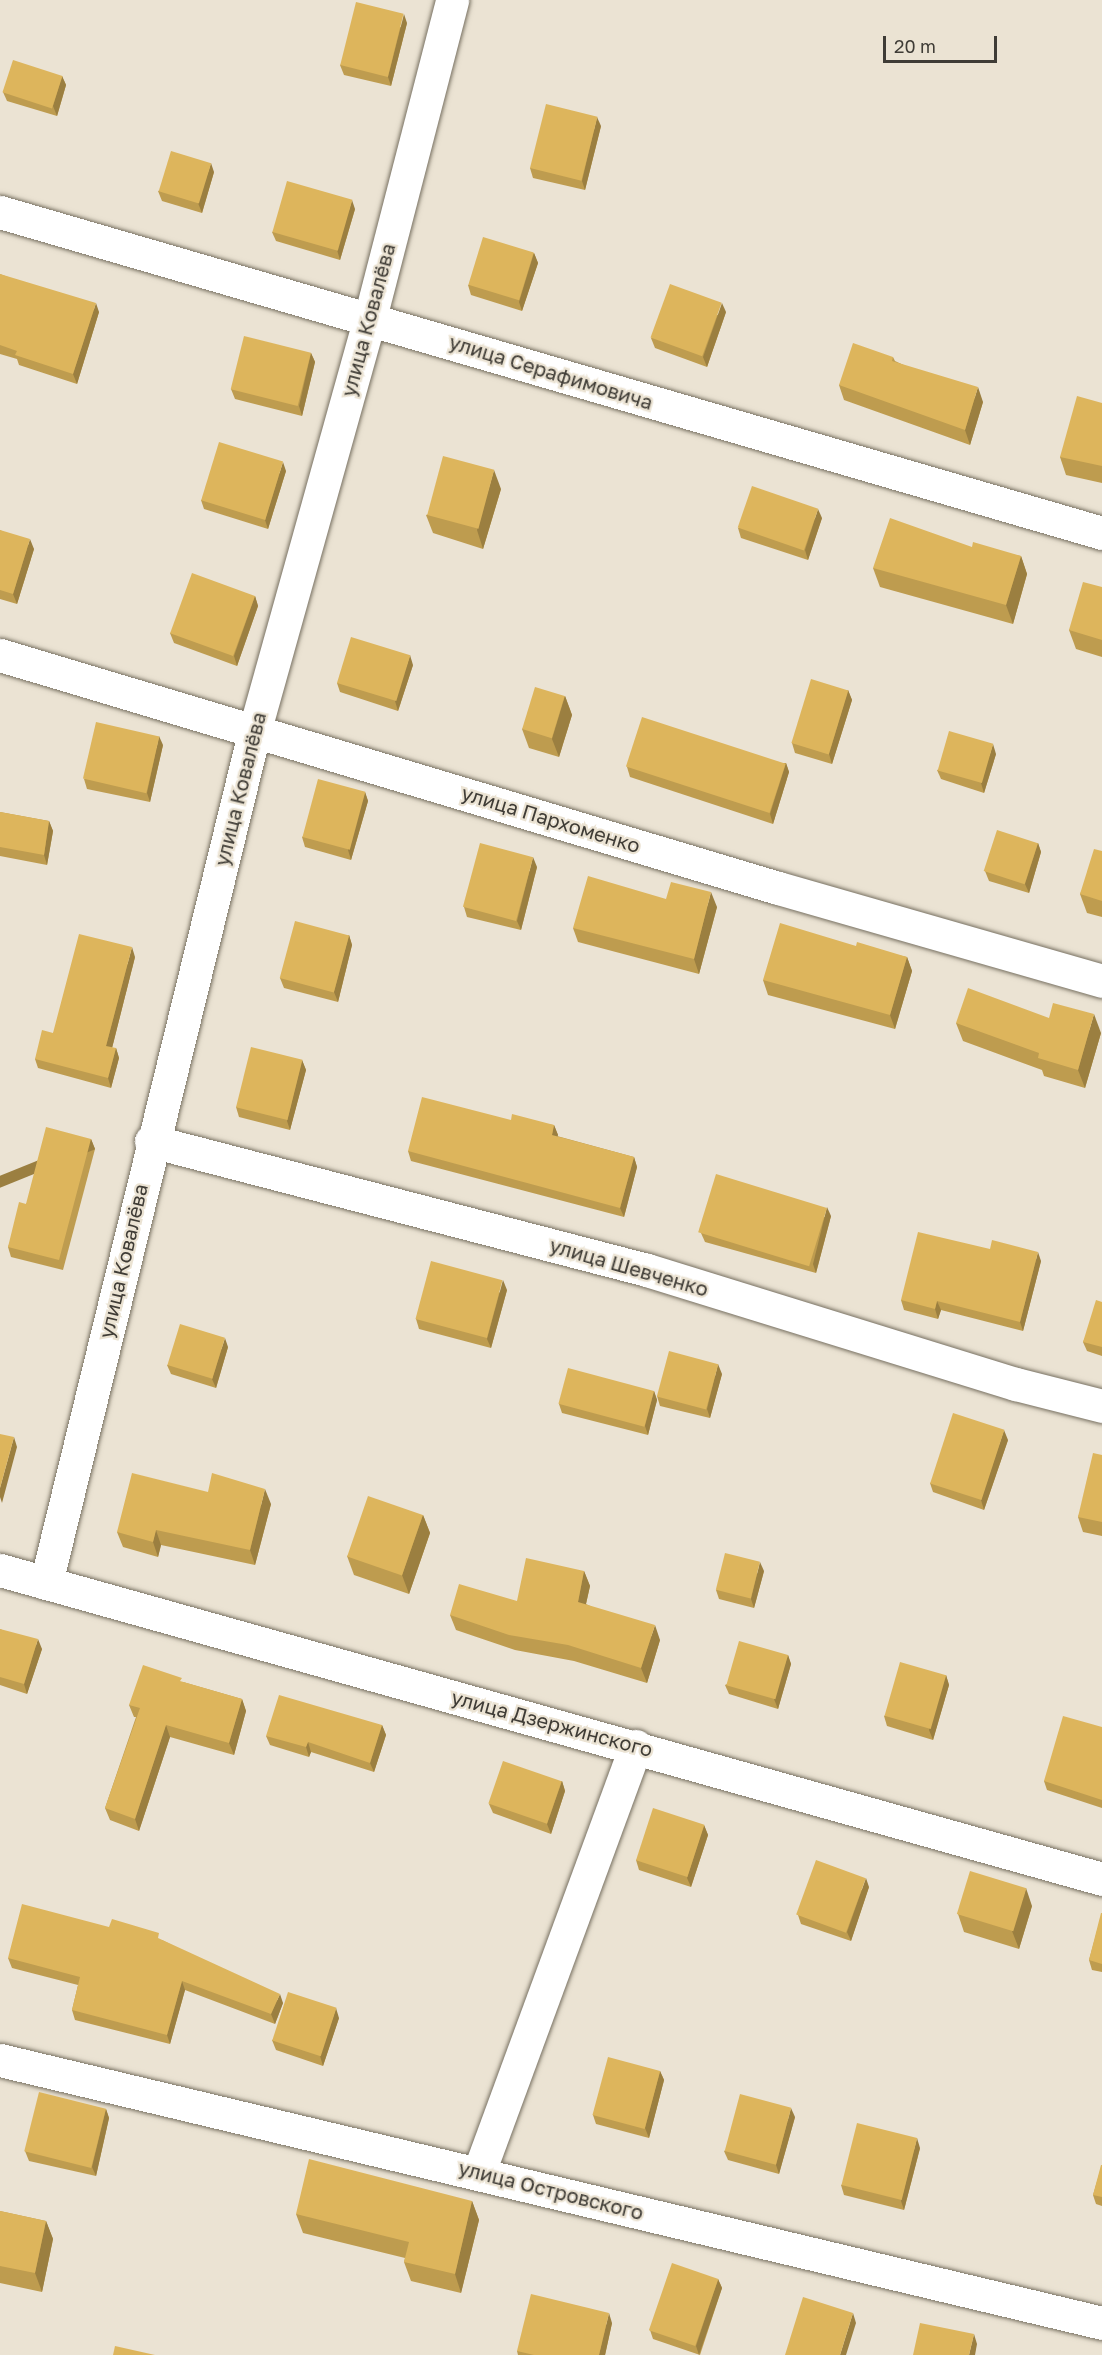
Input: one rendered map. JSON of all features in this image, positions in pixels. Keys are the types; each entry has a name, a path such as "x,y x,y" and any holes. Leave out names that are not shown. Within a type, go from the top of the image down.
{"street":[{"name":"улица Ковалёва","path":"46,1583 152,1141 255,729 370,318 452,0"},
{"name":"улица Серафимовича","path":"0,212 1102,533"},
{"name":"улица Пархоменко","path":"0,655 255,729 778,888 1102,981"},
{"name":"улица Шевченко","path":"152,1141 647,1270 1016,1384 1102,1406"},
{"name":"улица Дзержинского","path":"0,1570 636,1746 1102,1879"},
{"path":"479,2172 636,1746"},
{"name":"улица Островского","path":"0,2060 479,2172 1102,2323"}],"building":[{"path":"356,2 404,14 388,77 340,65"},
{"path":"13,60 62,76 52,108 2,92"},
{"path":"546,104 597,117 581,181 530,168"},
{"path":"171,151 211,163 199,203 159,191"},
{"path":"287,181 352,200 338,251 272,232"},
{"path":"483,237 534,252 519,300 468,285"},
{"path":"0,274 96,303 73,374 15,355 17,351 0,345"},
{"path":"670,284 722,303 702,356 651,338"},
{"path":"244,336 311,353 298,406 231,389"},
{"path":"853,343 893,357 892,361 978,387 965,430 839,385"},
{"path":"1077,396 1102,403 1102,466 1060,457"},
{"path":"219,442 283,462 265,520 201,500"},
{"path":"443,456 494,470 478,529 427,515"},
{"path":"752,486 818,509 804,550 738,528"},
{"path":"890,518 972,547 973,542 1021,556 1006,605 873,568"},
{"path":"0,530 30,539 13,594 0,590"},
{"path":"192,573 255,596 233,656 170,633"},
{"path":"1083,582 1102,587 1102,640 1069,630"},
{"path":"351,637 410,655 396,701 337,683"},
{"path":"811,679 848,690 829,754 791,743"},
{"path":"535,687 565,696 552,738 522,729"},
{"path":"642,717 786,764 770,813 626,766"},
{"path":"96,722 159,737 146,793 83,779"},
{"path":"949,731 993,744 982,783 938,770"},
{"path":"318,779 365,792 350,850 302,837"},
{"path":"0,812 49,821 44,855 0,847"},
{"path":"997,830 1038,843 1025,884 984,871"},
{"path":"480,843 533,857 516,921 463,907"},
{"path":"1094,849 1102,851 1102,901 1080,894"},
{"path":"588,876 666,899 671,882 711,892 694,959 573,928"},
{"path":"295,921 349,935 334,992 280,978"},
{"path":"780,923 856,946 857,942 907,957 890,1015 763,980"},
{"path":"79,934 132,947 106,1046 116,1048 108,1078 35,1059 42,1030 53,1033"},
{"path":"968,988 1049,1018 1053,1003 1094,1014 1078,1070 1038,1058 1039,1053 956,1023"},
{"path":"251,1047 302,1060 287,1120 236,1107"},
{"path":"422,1097 511,1120 512,1114 554,1125 552,1135 634,1157 620,1208 408,1151"},
{"path":"46,1127 91,1139 59,1260 8,1247 19,1202 26,1204"},
{"path":"716,1174 827,1208 809,1266 698,1232"},
{"path":"918,1232 990,1249 992,1240 1038,1252 1020,1322 937,1301 935,1309 901,1300"},
{"path":"431,1261 502,1280 487,1338 415,1319"},
{"path":"1096,1300 1102,1302 1102,1347 1083,1342"},
{"path":"180,1324 225,1338 212,1379 167,1365"},
{"path":"669,1351 718,1364 706,1410 657,1396"},
{"path":"568,1368 654,1391 644,1427 558,1404"},
{"path":"953,1413 1004,1430 981,1500 930,1483"},
{"path":"0,1434 14,1437 0,1488"},
{"path":"1093,1453 1102,1455 1102,1522 1078,1517"},
{"path":"132,1473 208,1492 212,1473 265,1489 250,1550 156,1530 153,1542 117,1532"},
{"path":"368,1496 423,1515 402,1575 347,1557"},
{"path":"725,1553 760,1562 751,1599 716,1590"},
{"path":"526,1558 584,1571 578,1602 655,1625 641,1668 568,1645 509,1635 450,1615 459,1584 517,1601"},
{"path":"0,1629 38,1639 24,1684 0,1677"},
{"path":"739,1641 788,1655 775,1699 726,1685"},
{"path":"900,1662 946,1675 931,1729 885,1716"},
{"path":"143,1665 182,1678 180,1681 242,1699 229,1743 166,1725 135,1819 105,1808 140,1708 129,1705"},
{"path":"279,1695 382,1725 370,1763 308,1742 306,1747 266,1736"},
{"path":"1063,1716 1102,1727 1102,1800 1044,1781"},
{"path":"503,1761 562,1781 547,1824 488,1804"},
{"path":"653,1808 704,1825 687,1877 636,1860"},
{"path":"816,1860 866,1878 846,1933 796,1915"},
{"path":"970,1871 1026,1888 1013,1931 957,1914"},
{"path":"22,1904 109,1927 112,1919 159,1933 158,1938 280,1994 271,2014 182,1981 167,2035 72,2010 80,1977 8,1958"},
{"path":"1102,1913 1102,1964 1089,1960"},
{"path":"288,1992 337,2008 321,2056 272,2041"},
{"path":"608,2057 660,2071 645,2129 592,2115"},
{"path":"39,2092 106,2109 91,2168 24,2151"},
{"path":"740,2094 791,2108 776,2165 725,2151"},
{"path":"857,2123 917,2138 902,2200 842,2185"},
{"path":"309,2159 472,2201 455,2274 404,2262 409,2242 296,2214"},
{"path":"1102,2165 1102,2197 1093,2195"},
{"path":"0,2211 46,2221 35,2273 0,2266"},
{"path":"672,2263 718,2279 695,2346 649,2330"},
{"path":"531,2294 609,2313 599,2355 534,2355 517,2351"},
{"path":"803,2297 853,2313 840,2355 785,2355"},
{"path":"920,2323 974,2334 969,2355 913,2355"},
{"path":"115,2346 155,2355 113,2355"}]}
